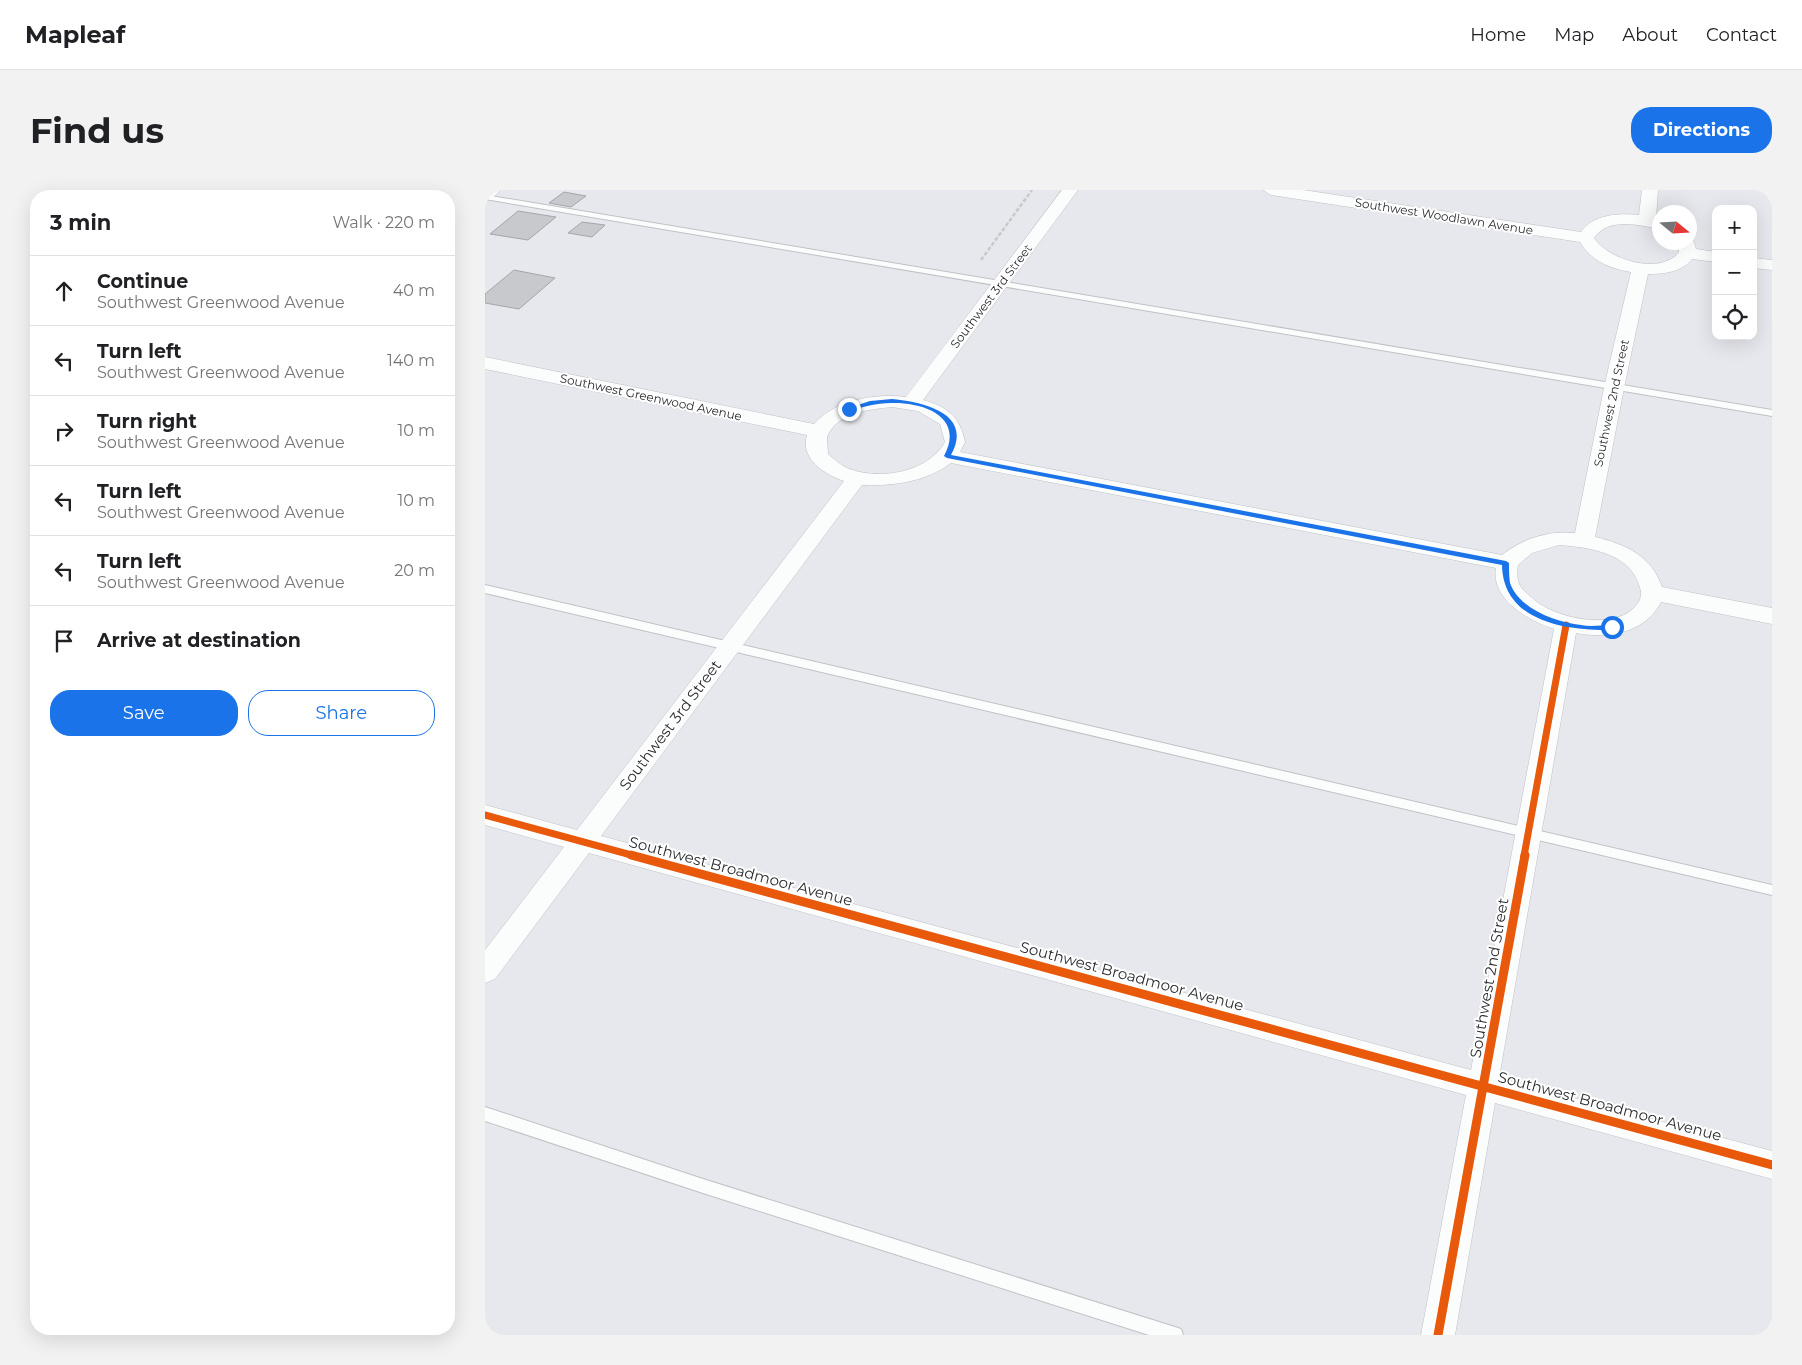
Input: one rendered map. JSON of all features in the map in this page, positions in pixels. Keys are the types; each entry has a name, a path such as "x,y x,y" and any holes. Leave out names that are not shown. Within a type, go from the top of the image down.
{"street":[{"path":"485,196 492,190"},
{"name":"Southwest 3rd Street","path":"911,403 1070,190"},
{"name":"Southwest Woodlawn Avenue","path":"1271,190 1586,238"},
{"path":"1650,190 1652,212"},
{"path":"1652,223 1629,219 1604,221 1593,226 1586,238 1589,246 1602,257 1618,264 1641,268 1667,266 1679,262 1686,250"},
{"path":"1693,250 1712,256"},
{"path":"1757,264 1772,266"},
{"name":"Southwest 2nd Street","path":"1584,540 1614,387 1641,268"},
{"name":"Southwest Greenwood Avenue","path":"485,363 818,431"},
{"path":"892,401 911,403 935,410 947,419 954,430 954,444 947,456 939,463 919,474 895,479 856,479 827,466 817,453 815,446 818,431 833,417 849,409 870,403 892,401"},
{"path":"947,456 1506,563"},
{"name":"Southwest 3rd Street","path":"485,970 856,479"},
{"path":"1559,538 1584,540 1609,547 1634,563 1647,576 1653,594 1645,611 1626,623 1597,629 1566,625 1538,615 1517,600 1506,581 1506,563 1511,556 1536,541 1559,538"},
{"path":"1653,594 1772,616"},
{"name":"Southwest 2nd Street","path":"1438,1335 1566,625"},
{"name":"Southwest Broadmoor Avenue","path":"485,815 1772,1165"}],"lane":[{"path":"485,196 1772,413"},
{"path":"485,589 731,644 1529,835 1772,890"},
{"path":"485,1114 703,1186 1175,1335"}],"path":[{"path":"967,278 1032,190"}],"building":[{"path":"564,192 586,196 571,207 549,203"},
{"path":"518,211 556,217 528,240 490,234"},
{"path":"582,222 605,225 592,237 568,233"},
{"path":"514,270 555,278 519,309 485,303 485,294"}],"cycle path":[{"path":"1438,1335 1566,625"},
{"path":"485,815 1772,1165"}],"route":[{"path":"849,409 870,403 892,401 911,403 935,410 947,419 954,430 954,444 947,456 1506,563 1506,581 1511,591 1517,600 1538,615 1551,621 1581,628 1597,629 1612,627"}]}
